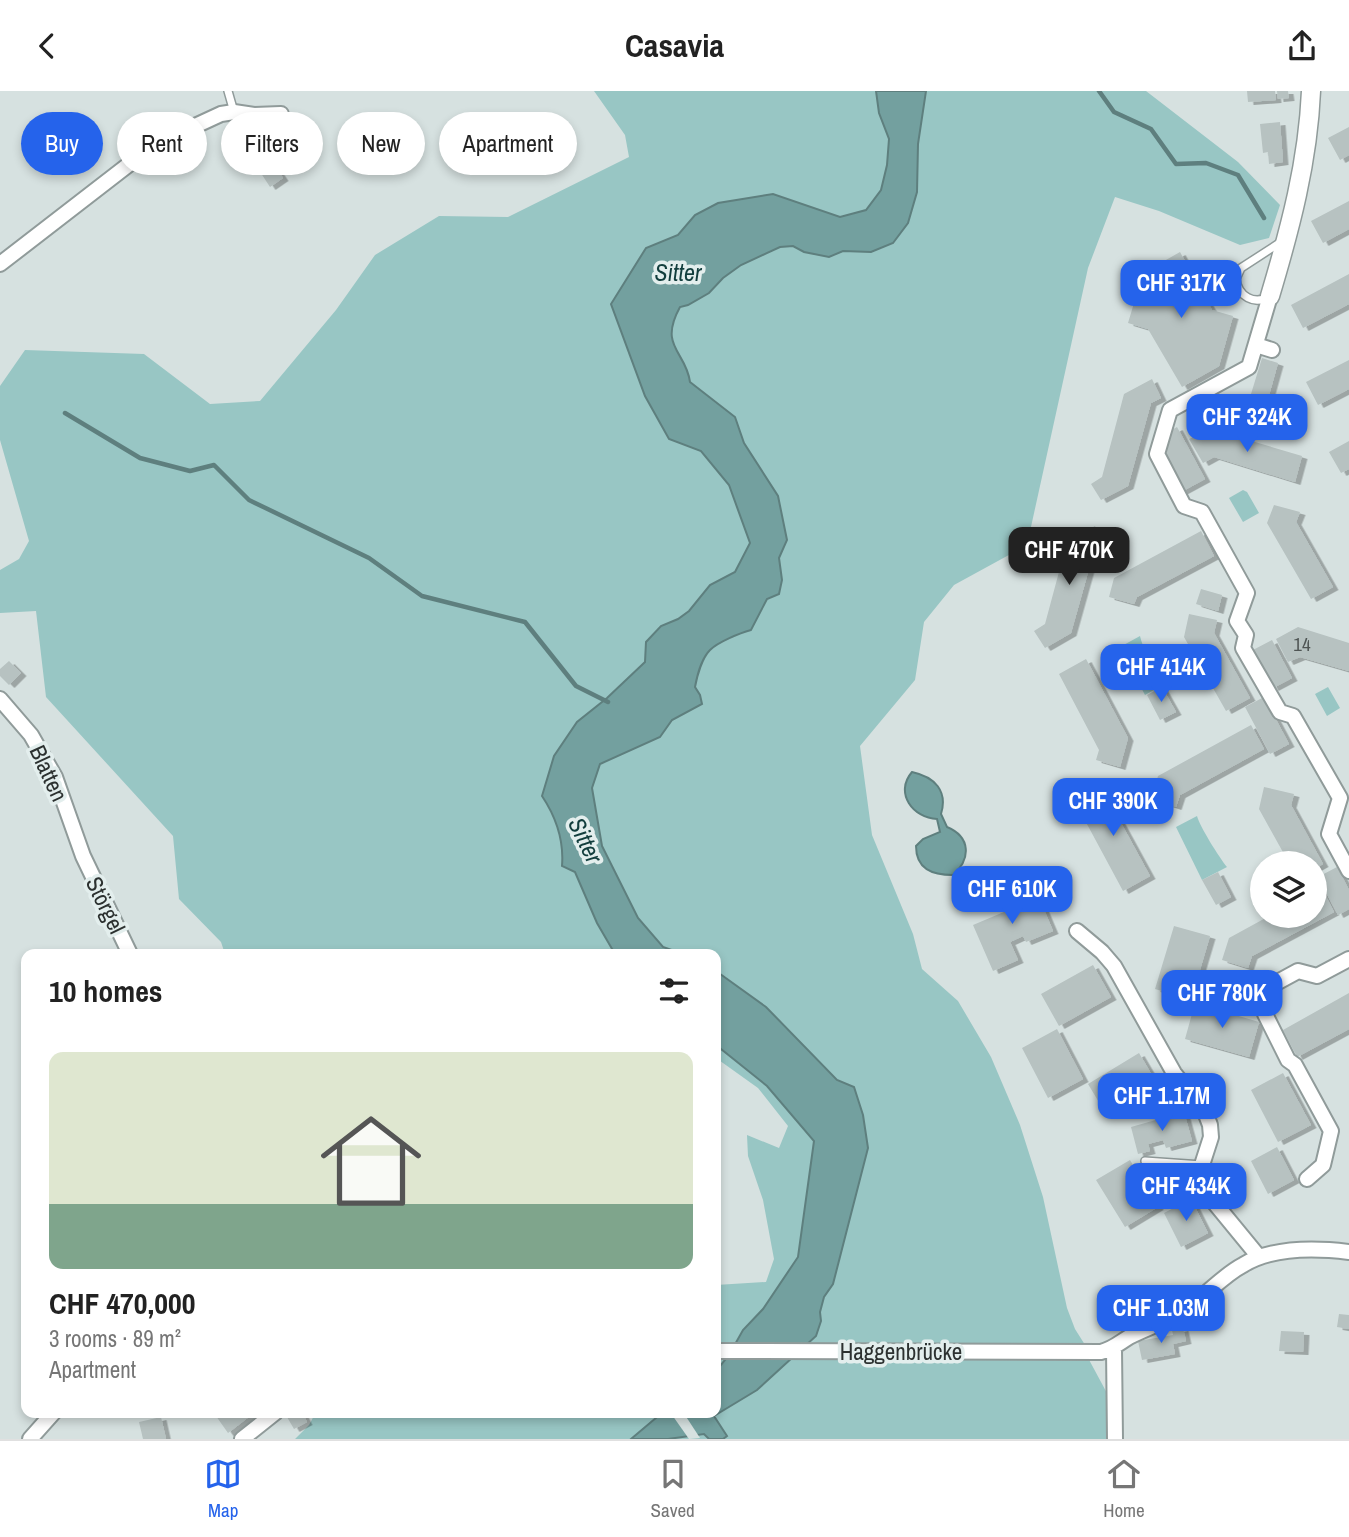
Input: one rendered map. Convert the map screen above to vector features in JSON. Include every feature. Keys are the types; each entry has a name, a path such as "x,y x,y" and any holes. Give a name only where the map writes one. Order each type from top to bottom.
{"street":[{"path":"1311,91 1303,164 1287,238 1249,367 1170,410 1157,454 1184,506 1202,512 1247,593 1237,621 1246,635 1243,648 1280,712 1293,716 1340,798 1329,834 1349,871"},
{"path":"0,264 154,145 221,114"},
{"path":"1256,345 1272,350"},
{"name":"Blatten","path":"0,699 31,735 55,778 83,856"},
{"name":"Störgel","path":"83,856 128,949"},
{"path":"1077,931 1114,966 1174,1073 1205,1112 1211,1137 1202,1165 1203,1184 1213,1201 1259,1257"},
{"path":"1307,1179 1323,1165 1331,1131 1295,1065 1288,1060 1265,1014 1274,984 1298,971 1317,976 1349,959"},
{"path":"1115,1439 1114,1349 1128,1338 1166,1322 1226,1276 1259,1257 1300,1251 1349,1252"},
{"name":"Haggenbrücke","path":"721,1351 1087,1352 1114,1349"},
{"path":"30,1439 49,1418"},
{"path":"242,1439 268,1418"}],"lane":[{"path":"228,91 234,112"},
{"path":"1270,296 1259,300 1249,299 1240,292 1236,279 1241,268 1287,238"},
{"path":"1145,1161 1202,1165"}],"shaded area":[{"path":"594,91 1146,91 1238,162 1280,205 1269,238 1240,245 1159,211 1115,197 1088,268 1027,545 954,585 924,622 915,680 860,746 872,835 913,934 922,969 958,1001 991,1057 1020,1125 1043,1197 1067,1308 1075,1329 1087,1348 1087,1356 1108,1395 1109,1439 295,1439 313,1418 721,1418 721,1285 766,1282 774,1259 763,1200 748,1156 747,1135 779,1148 788,1126 758,1088 721,1062 721,949 223,949 221,942 179,899 173,836 46,697 36,611 0,613 0,570 19,559 29,541 0,440 0,386 25,350 144,354 210,404 260,401 336,310 375,255 439,216 508,217 629,157 625,135"},
{"path":"1243,490 1247,492 1259,513 1243,522 1229,498"},
{"path":"1140,636 1147,655 1159,671 1158,682 1161,686 1145,695 1120,647"},
{"path":"1328,687 1340,708 1327,716 1315,694"},
{"path":"1197,816 1227,867 1202,880 1176,827"}],"water":[{"name":"Sitter","path":"876,91 926,91 918,144 917,192 908,223 893,243 871,252 843,251 829,257 804,252 793,246 780,247 741,265 709,293 680,307 674,320 672,340 688,372 690,382 735,417 744,443 778,496 787,540 779,558 782,580 779,594 767,599 751,630 718,644 705,658 695,687 702,704 672,720 660,737 600,764 592,788 602,846 638,918 663,947 669,949 612,949 597,923 575,872 562,866 558,829 542,796 554,756 577,722 645,662 646,642 661,626 689,611 710,585 735,572 750,543 729,485 701,451 669,439 645,396 611,304 646,248 678,235 695,215 718,203 773,194 840,217 866,210 881,190 887,165 889,139 879,113"},
{"path":"912,772 927,777 938,786 943,798 941,814 947,827 961,836 964,842 966,849 963,862 953,875 932,872 919,860 916,846 923,839 940,832 937,819 920,814 909,803 905,788"},
{"path":"721,975 766,1007 837,1080 854,1087 863,1115 868,1148 833,1284 824,1297 816,1336 757,1390 721,1412 721,1365 743,1330 763,1309 798,1257 814,1141 767,1086 721,1049"},
{"path":"656,1418 715,1418 727,1436 723,1439 709,1439 704,1434 668,1439 631,1439"}],"pier":[{"path":"674,1418 687,1418 700,1438 689,1439"}],"building":[{"path":"1247,91 1275,91 1276,100 1248,102"},
{"path":"1277,91 1288,91 1289,98 1278,99"},
{"path":"1280,122 1283,162 1269,164 1268,152 1263,153 1260,124"},
{"path":"1349,127 1349,155 1340,160 1328,138"},
{"path":"262,175 281,175 283,178 270,187"},
{"path":"1349,201 1349,229 1323,243 1311,221"},
{"path":"1180,252 1212,310 1233,316 1219,366 1182,387 1148,329 1128,323 1143,273"},
{"path":"1349,274 1349,304 1303,328 1291,305"},
{"path":"1262,358 1278,363 1268,399 1251,394"},
{"path":"1349,360 1349,389 1318,405 1306,382"},
{"path":"1152,379 1161,398 1151,403 1128,486 1101,500 1091,484 1102,477 1124,394"},
{"path":"1177,427 1205,479 1181,492 1161,454 1166,452 1163,447 1168,445 1165,440 1171,437 1168,432"},
{"path":"1211,429 1302,456 1295,482 1214,457 1203,463 1189,439"},
{"path":"1349,441 1349,469 1341,473 1329,452"},
{"path":"1274,505 1300,512 1296,522 1333,587 1311,599 1267,523"},
{"path":"1095,526 1104,545 1094,551 1071,633 1045,648 1034,631 1045,624 1067,542"},
{"path":"1201,531 1214,556 1137,597 1134,604 1109,597 1114,578"},
{"path":"1201,589 1222,595 1218,611 1196,604"},
{"path":"1189,614 1217,620 1214,633 1250,698 1226,711 1184,637"},
{"path":"1298,627 1349,643 1349,671 1300,657 1288,662 1276,639"},
{"path":"1272,640 1292,678 1273,688 1253,650"},
{"path":"1086,659 1128,738 1120,767 1096,760 1099,750 1059,674"},
{"path":"9,661 21,673 9,685 0,676 0,669"},
{"path":"1162,687 1176,712 1160,720 1147,695"},
{"path":"1264,697 1289,744 1270,754 1245,707"},
{"path":"1251,725 1264,749 1180,795 1176,807 1151,799 1158,776"},
{"path":"1089,784 1112,791 1109,801 1150,876 1123,891 1081,813"},
{"path":"1264,787 1294,794 1291,805 1316,851 1282,851 1259,809"},
{"path":"1337,867 1349,890 1349,909 1338,915 1327,894 1327,872"},
{"path":"1218,872 1231,897 1216,905 1202,880"},
{"path":"1025,879 1038,907 1042,905 1053,931 1026,942 1023,936 1010,942 1018,960 993,971 973,925 1011,909 1002,889"},
{"path":"1327,899 1334,912 1327,916"},
{"path":"1174,926 1210,936 1191,1000 1155,989"},
{"path":"1250,926 1304,928 1252,956 1248,968 1222,960 1229,938"},
{"path":"1093,965 1111,997 1059,1026 1041,994"},
{"path":"1349,993 1349,1029 1297,1057 1283,1030"},
{"path":"1195,1003 1259,1022 1249,1057 1185,1039"},
{"path":"1057,1029 1083,1079 1048,1098 1022,1048"},
{"path":"1139,1053 1157,1084 1106,1114 1088,1084"},
{"path":"1283,1073 1311,1125 1278,1142 1251,1090"},
{"path":"1184,1112 1192,1141 1166,1148 1163,1140 1148,1144 1150,1151 1138,1154 1131,1127"},
{"path":"1277,1147 1294,1180 1268,1194 1251,1161"},
{"path":"1130,1160 1158,1207 1125,1227 1096,1180"},
{"path":"1191,1199 1208,1233 1181,1247 1164,1213"},
{"path":"1339,1314 1349,1315 1349,1329 1337,1327"},
{"path":"1183,1328 1186,1341 1173,1344 1175,1354 1142,1360 1138,1341 1173,1335 1172,1330"},
{"path":"1281,1331 1304,1332 1303,1352 1279,1351"},
{"path":"161,1418 166,1439 143,1439 139,1422"},
{"path":"217,1418 247,1418 228,1433"},
{"path":"288,1418 305,1418 307,1422 294,1429"}],"waterway":[{"path":"1099,91 1114,112 1151,129 1176,164 1206,163 1238,175 1264,218"},
{"path":"65,413 140,458 190,471 214,465 249,500 369,558 422,596 525,622 576,686 608,702"}]}
